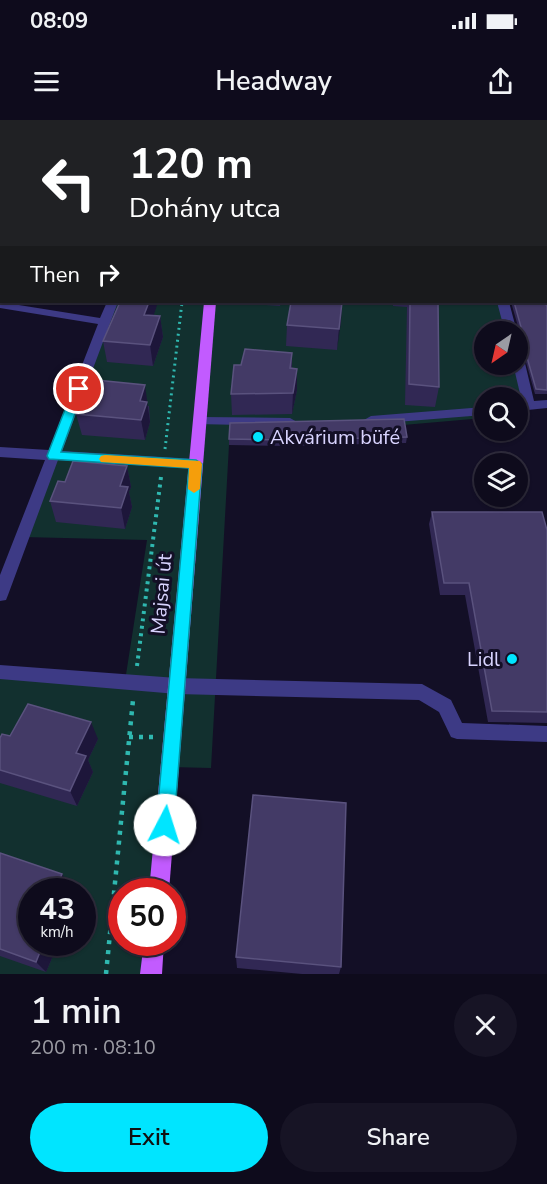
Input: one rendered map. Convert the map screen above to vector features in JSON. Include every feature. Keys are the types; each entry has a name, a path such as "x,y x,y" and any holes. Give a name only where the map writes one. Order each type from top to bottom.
{"main road":[{"name":"Majsai út","path":"160,878 210,303"},
{"path":"152,974 153,956"}],"street":[{"path":"0,595 112,303"},
{"path":"503,303 508,321"},
{"path":"0,305 104,322"},
{"path":"528,406 547,404"},
{"path":"355,421 474,412"},
{"path":"200,421 298,422"},
{"path":"0,453 196,464"},
{"path":"0,672 177,686 422,692 445,706 457,731 547,734"}],"path":[{"path":"106,974 135,682 182,303"}],"green space":[{"path":"112,303 209,303 184,589 211,303 500,303 505,321 474,321 474,375 518,375 522,387 474,387 474,419 403,425 406,443 229,445 211,768 171,767 159,878 108,878 108,956 152,956 150,974 0,974 0,673 125,681 147,540 23,537"}],"building":[{"path":"120,303 149,303 144,315 160,316 150,345 103,341"},
{"path":"291,303 342,303 339,329 287,325"},
{"path":"410,303 438,303 439,387 409,384"},
{"path":"514,303 545,303 547,307 547,390 536,389 528,361 528,321 519,321"},
{"path":"245,349 292,353 290,368 297,369 293,393 231,394 234,365 241,365"},
{"path":"96,380 145,385 140,401 147,402 141,420 76,414 83,397 89,398"},
{"path":"404,419 407,437 229,439 230,423"},
{"path":"73,461 127,466 120,486 128,487 121,508 50,501 58,481 65,482"},
{"name":"Lidl","path":"432,512 542,512 547,530 547,712 492,711 469,583 444,583"},
{"path":"28,704 91,722 76,753 86,756 70,791 0,770 0,738 2,734 10,736"},
{"path":"253,795 346,803 341,967 236,957"},
{"path":"0,853 62,874 60,878 18,878 18,956 0,949"},
{"path":"19,956 38,956 36,962"}],"slow traffic":[{"path":"105,459 196,464 194,489"}],"place":[{"name":"Akvárium büfé","path":"258,437"},
{"name":"Lidl","path":"512,659"}],"route":[{"path":"79,389 53,456 196,464 165,825"}]}
